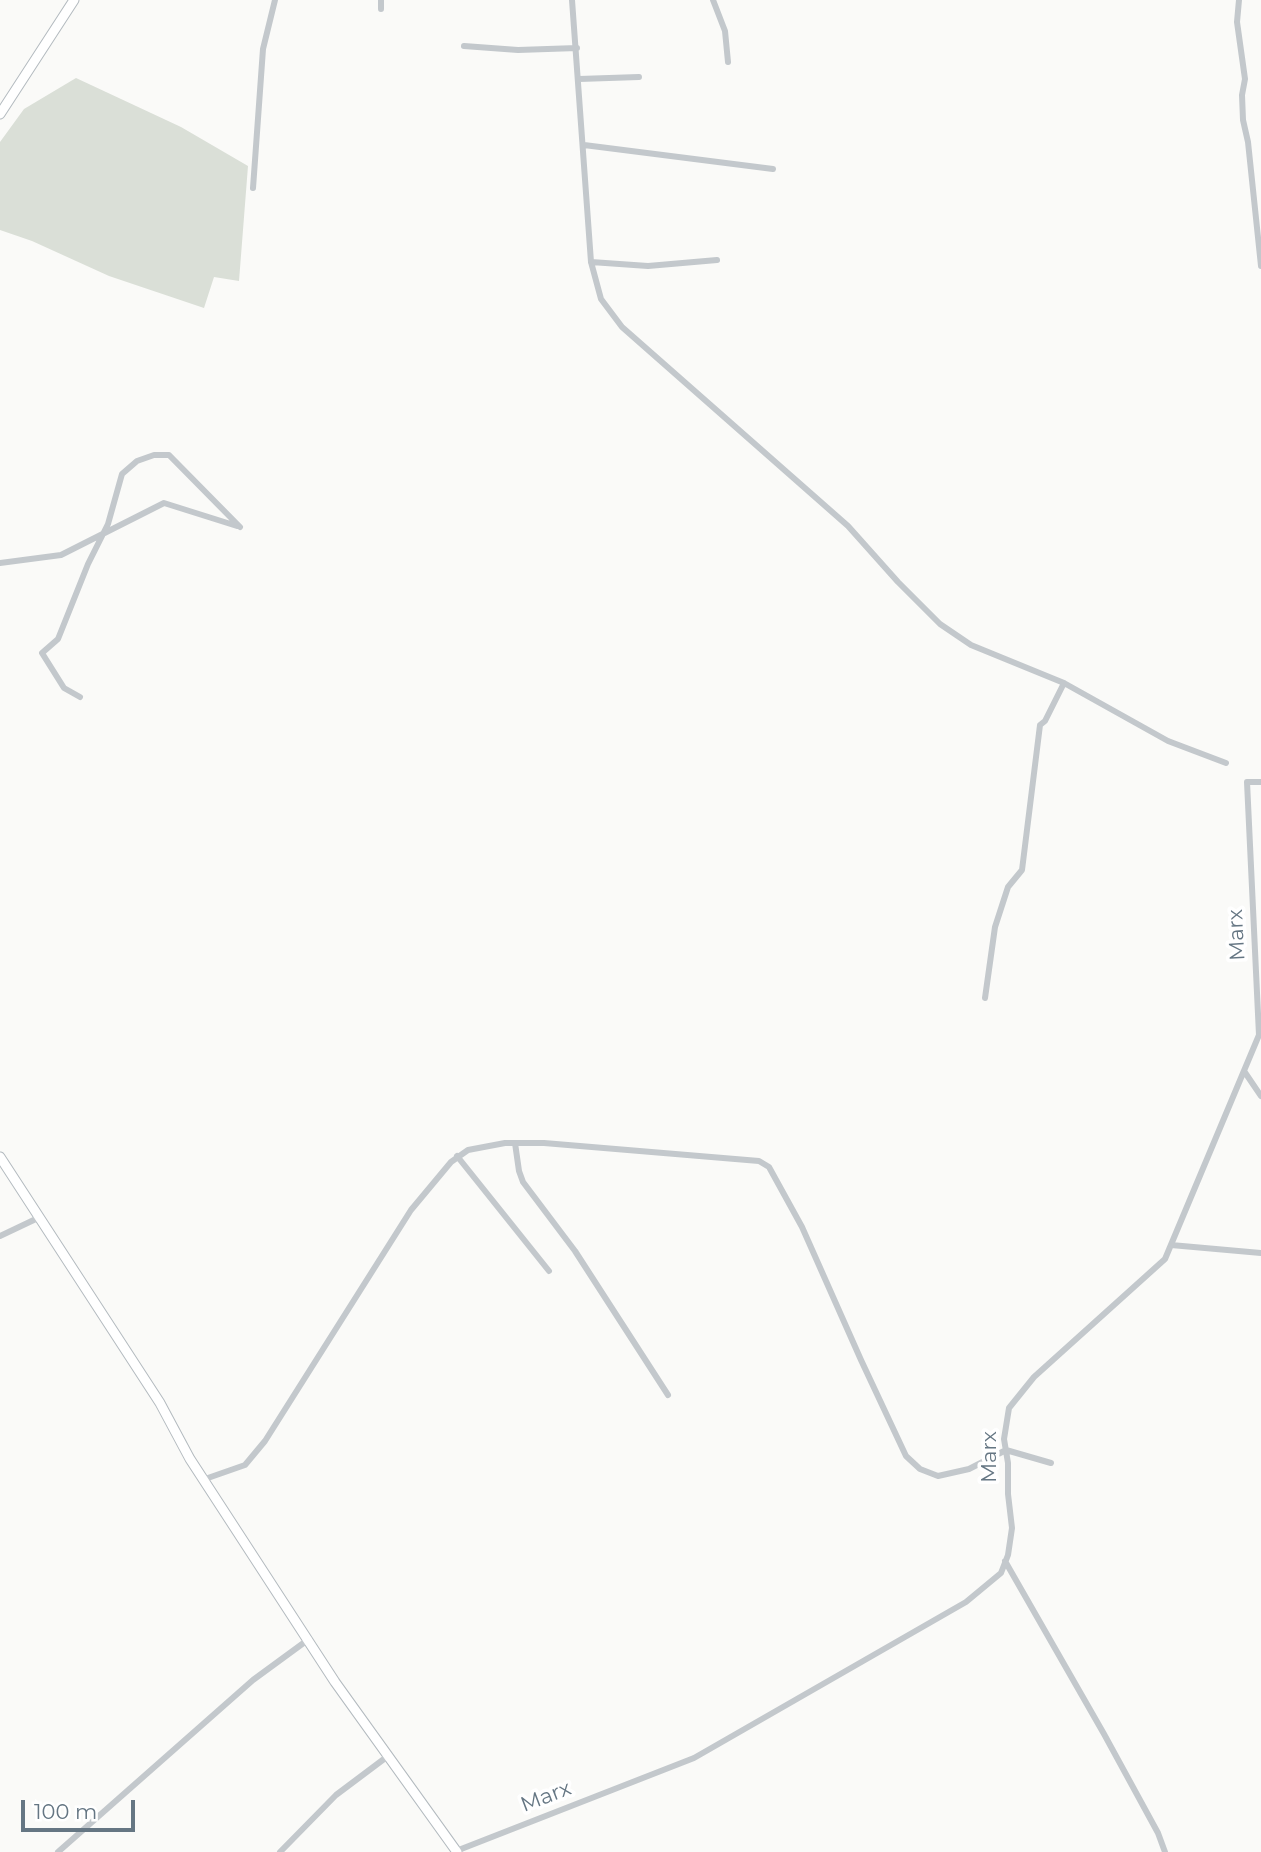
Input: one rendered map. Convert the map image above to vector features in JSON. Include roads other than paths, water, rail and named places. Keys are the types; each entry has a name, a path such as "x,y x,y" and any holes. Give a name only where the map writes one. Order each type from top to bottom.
{"street":[{"path":"0,114 74,0"},
{"path":"253,188 263,49 275,0"},
{"path":"381,9 382,0"},
{"path":"572,0 591,262 601,299 622,327 848,526 940,624 971,645 1064,683 1168,741 1226,762"},
{"path":"713,0 725,31 728,62"},
{"path":"1239,0 1237,22 1245,79 1242,95 1243,120 1248,142 1261,266"},
{"path":"464,46 518,50 577,48"},
{"path":"579,79 639,78"},
{"path":"584,145 773,169"},
{"path":"591,262 648,266 717,260"},
{"path":"0,563 61,555 104,534 164,503 240,527 169,455 154,455 137,461 122,474 104,534 88,564 58,639 42,653 64,688 80,697"},
{"path":"985,998 995,926 1008,887 1022,870 1040,725 1045,721 1064,683"},
{"name":"Marx","path":"456,1852 694,1758 965,1602 1001,1573 1012,1528 1004,1439 1009,1408 1034,1377 1165,1259 1259,1034 1247,782 1261,782"},
{"path":"1244,1071 1261,1096"},
{"path":"515,1143 523,1182 575,1251 668,1395"},
{"path":"205,1479 245,1465 265,1441 411,1210 457,1156 480,1146 515,1143 544,1143 759,1161 769,1167 802,1227 860,1360 906,1456 920,1469 938,1476 969,1469 1006,1450 1051,1463"},
{"path":"457,1156 549,1271"},
{"path":"0,1157 160,1403 190,1459 335,1682 456,1852"},
{"path":"0,1236 38,1218"},
{"path":"1171,1245 1261,1253"},
{"path":"1006,1561 1158,1832 1165,1852"},
{"path":"58,1852 253,1679 309,1639"},
{"path":"279,1852 335,1796 388,1756"}]}
